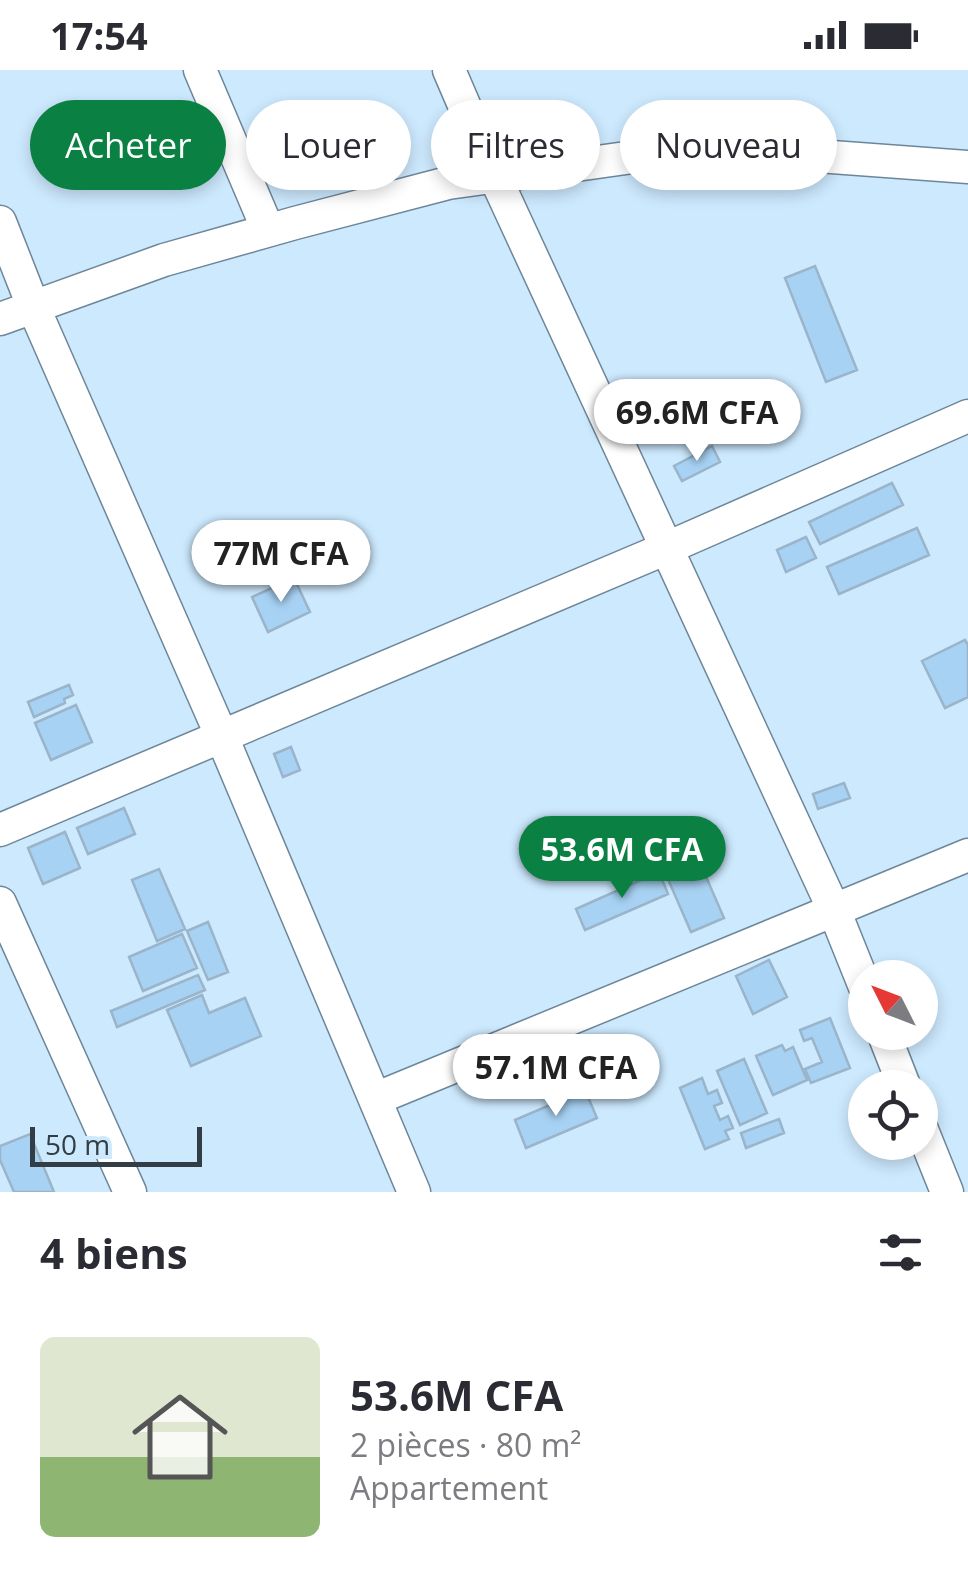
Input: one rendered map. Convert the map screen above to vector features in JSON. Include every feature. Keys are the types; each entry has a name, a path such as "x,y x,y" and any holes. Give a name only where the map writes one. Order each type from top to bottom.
{"street":[{"path":"200,70 268,230"},
{"path":"449,70 462,100"},
{"path":"600,162 640,156 818,156 968,167"},
{"path":"0,319 164,260 431,187"},
{"path":"501,190 854,960"},
{"path":"0,222 414,1192"},
{"path":"0,830 667,548 968,416"},
{"path":"374,1099 968,856"},
{"path":"0,903 130,1192"},
{"path":"934,1160 947,1192"}],"building":[{"path":"815,266 857,370 826,382 785,278"},
{"path":"712,446 720,462 682,481 674,466"},
{"path":"892,483 903,505 820,544 809,522"},
{"path":"917,528 929,555 839,594 827,567"},
{"path":"806,537 816,558 786,572 777,550"},
{"path":"294,578 310,612 268,632 252,597"},
{"path":"965,640 968,697 945,708 922,661"},
{"path":"69,685 73,695 64,699 65,703 34,717 28,702"},
{"path":"76,705 92,742 51,760 35,723"},
{"path":"291,747 300,770 283,777 274,754"},
{"path":"844,783 850,798 818,809 813,794"},
{"path":"124,808 135,834 88,854 77,828"},
{"path":"65,832 80,868 43,884 28,848"},
{"path":"697,856 724,918 691,932 664,870"},
{"path":"159,869 185,929 157,941 132,880"},
{"path":"659,872 668,894 585,930 576,909"},
{"path":"208,922 228,972 208,980 187,931"},
{"path":"182,934 197,968 143,991 129,957"},
{"path":"769,960 787,997 753,1014 736,976"},
{"path":"198,975 205,990 117,1027 111,1011"},
{"path":"202,995 209,1013 245,998 261,1036 191,1066 167,1010"},
{"path":"830,1018 850,1068 811,1083 805,1069 822,1062 812,1038 804,1041 800,1030"},
{"path":"782,1045 785,1051 793,1047 807,1080 773,1095 756,1056"},
{"path":"744,1059 767,1113 740,1125 717,1071"},
{"path":"702,1078 708,1094 717,1090 722,1103 714,1106 720,1120 728,1116 733,1128 725,1131 729,1139 705,1149 680,1088"},
{"path":"585,1090 597,1118 526,1148 515,1120"},
{"path":"779,1119 784,1133 746,1148 741,1133"},
{"path":"30,1134 54,1192 14,1192 0,1160 0,1146"}]}
